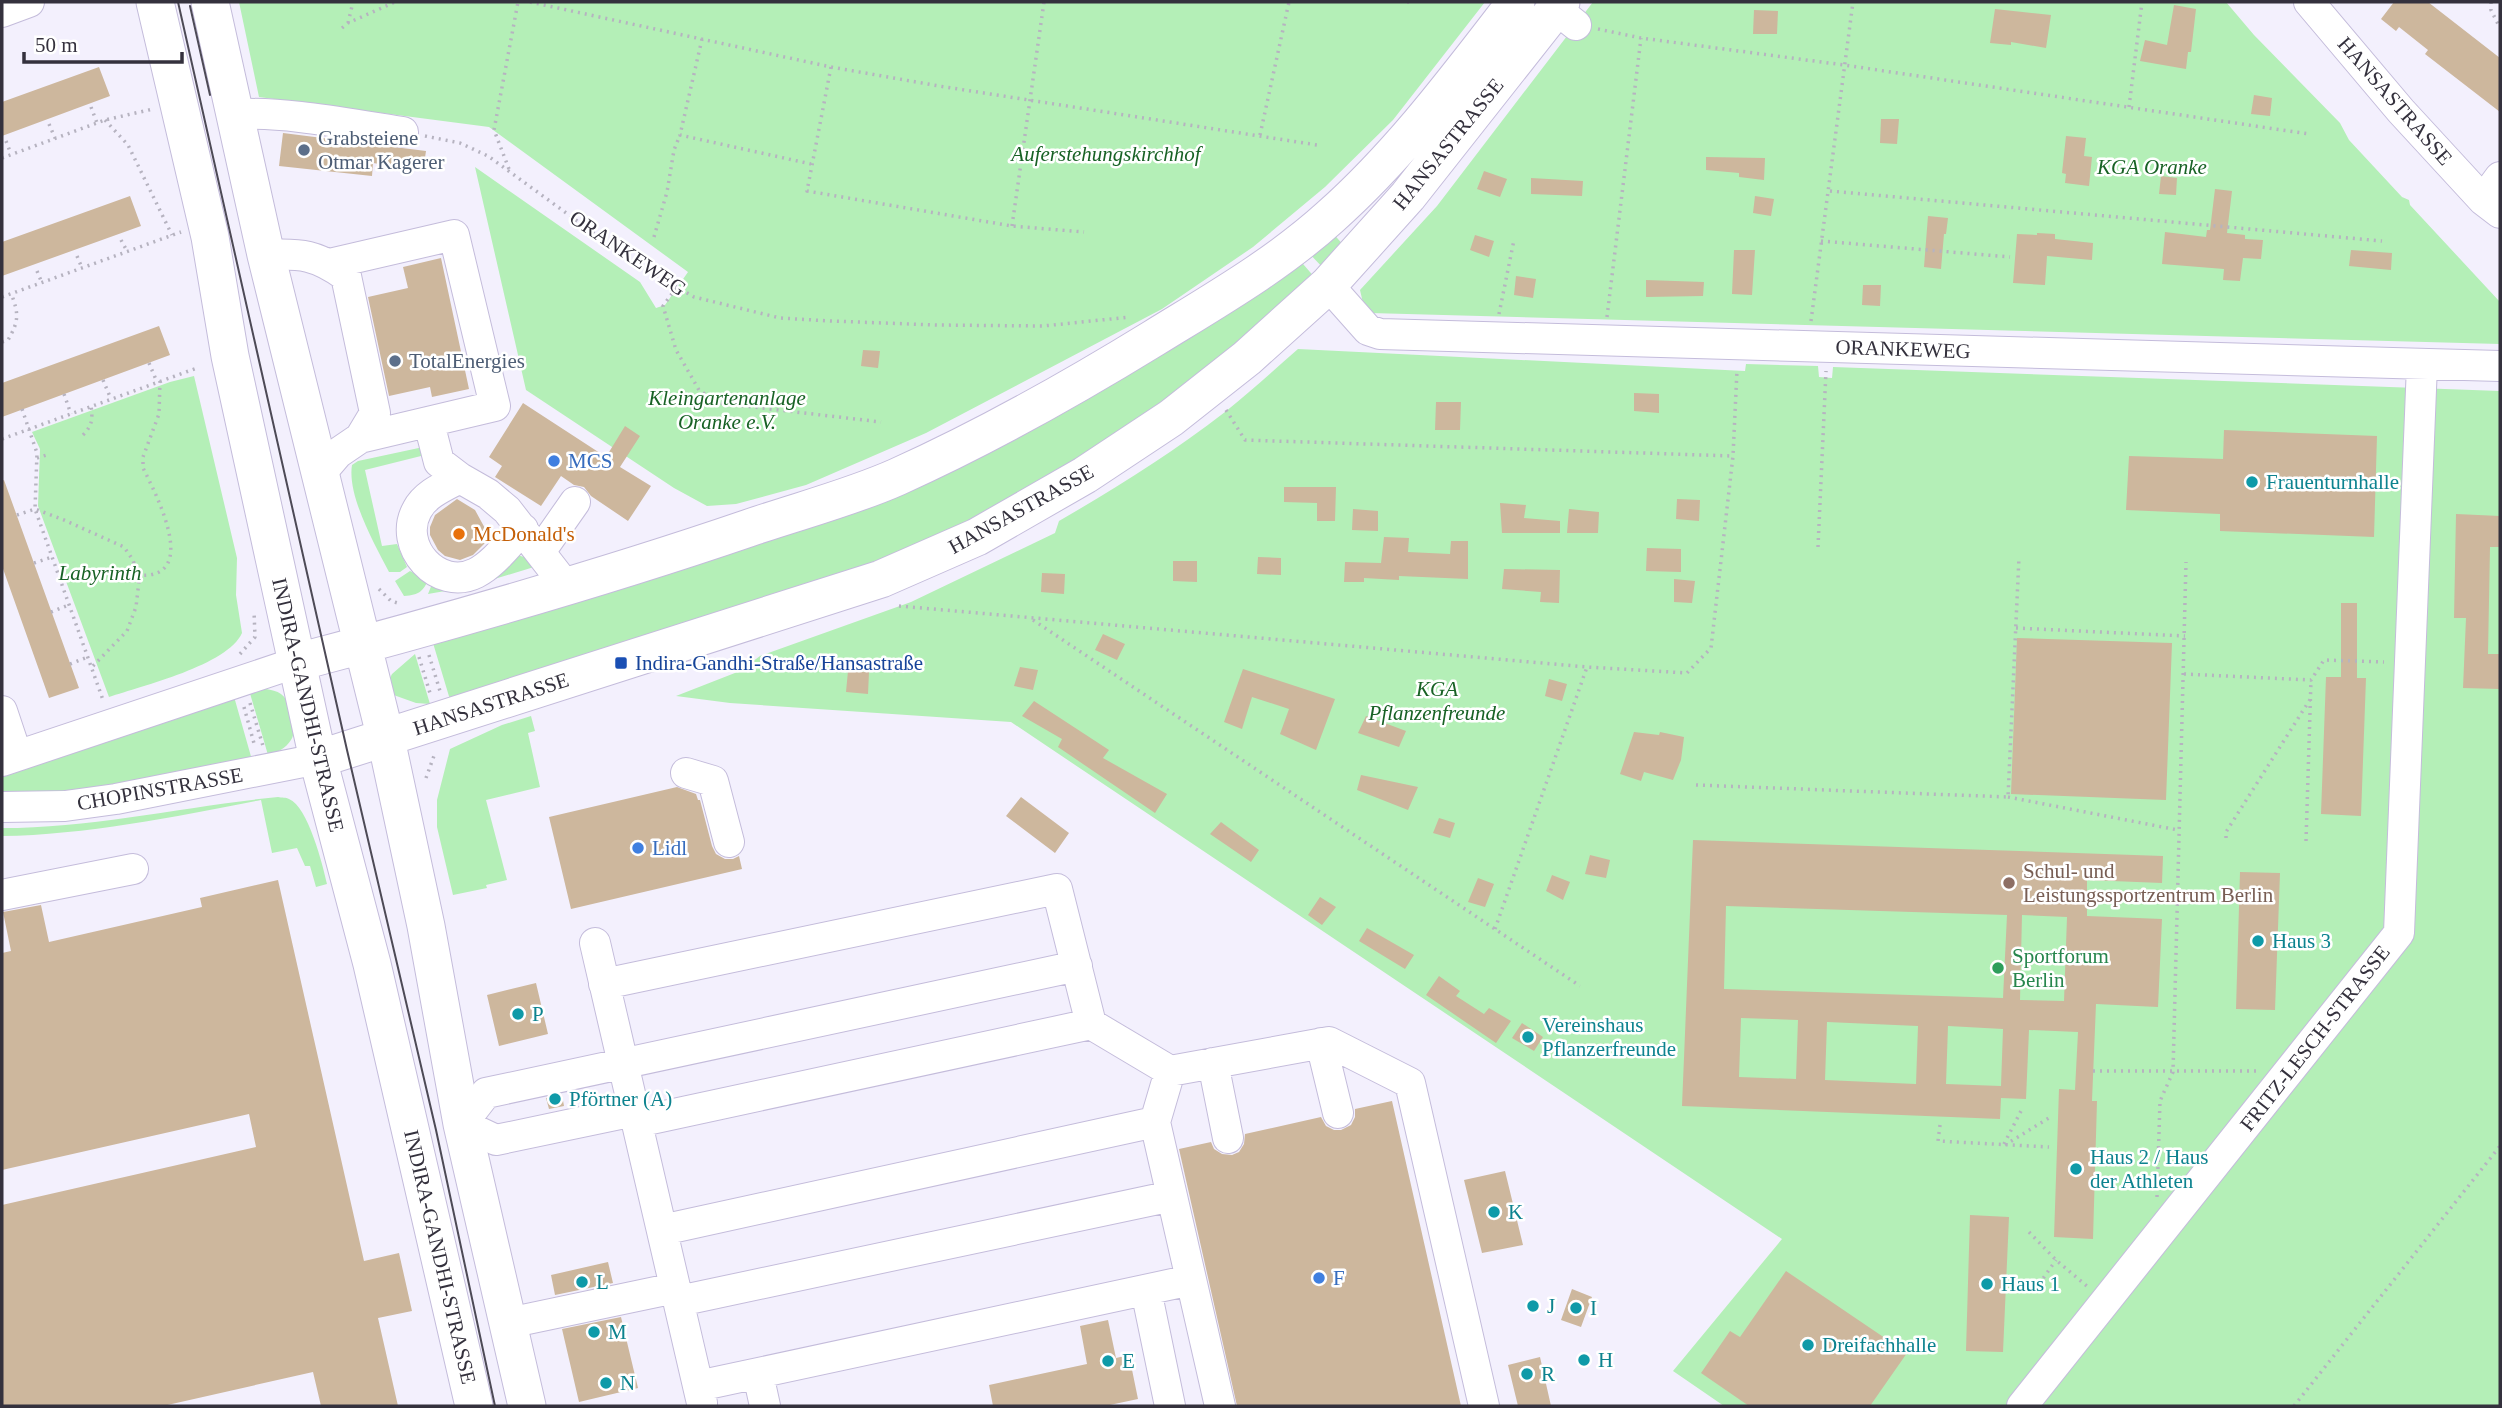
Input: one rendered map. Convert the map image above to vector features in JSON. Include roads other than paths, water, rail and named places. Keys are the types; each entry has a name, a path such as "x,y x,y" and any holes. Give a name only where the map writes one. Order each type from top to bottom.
{"main road":[{"name":"INDIRA-GANDHI-STRASSE","path":"155,2 210,237 230,356 318,759 372,964 474,1406"},
{"path":"210,2 266,255 386,739 426,926 461,1124 527,1406"},
{"name":"HANSASTRASSE","path":"298,662 701,545 893,479 971,442 1106,367 1180,322 1272,262 1328,219 1417,128 1516,2"},
{"name":"HANSASTRASSE","path":"318,759 881,579 976,537 1086,475 1171,418 1247,358 1328,285 1408,196 1564,12"},
{"path":"412,1136 461,1124"}],"street":[{"path":"2,12 29,2"},
{"name":"HANSASTRASSE","path":"2309,2 2400,111 2494,197"},
{"path":"234,114 296,116 402,132"},
{"path":"320,474 338,453 360,438 495,406 454,235 329,264"},
{"path":"266,255 297,253 329,264 346,275 375,413 360,438"},
{"name":"ORANKEWEG","path":"1328,285 1368,330 1380,334 1737,357 2422,376 2500,366"},
{"name":"FRITZ-LESCH-STRASSE","path":"2022,1406 2399,933 2422,376"},
{"path":"429,423 439,462 488,494 507,510 566,586"},
{"path":"460,478 428,497 418,508 412,521 414,542 422,561 435,573 457,578 475,574 532,540 575,502"},
{"path":"2,711 10,758 298,662"},
{"name":"CHOPINSTRASSE","path":"2,807 65,806 116,799 318,759"},
{"path":"686,774 713,781 729,842"},
{"path":"2,895 133,869"},
{"path":"604,984 1057,889 1091,1024"},
{"path":"595,943 701,1396 758,1374 1191,1280"},
{"path":"1077,967 486,1093 461,1124 496,1140 635,1116 1091,1024 1170,1071 1329,1042 1410,1083 1484,1406"},
{"path":"1321,1043 1338,1113"},
{"path":"1213,1063 1228,1138"},
{"path":"1170,1071 1155,1122 1220,1406"},
{"path":"662,1230 1155,1122"},
{"path":"508,1323 677,1295 1172,1196"},
{"path":"1146,1290 1170,1406"},
{"path":"758,1374 765,1406"}],"tram line":[{"path":"178,2 436,1130 495,1406"},
{"path":"190,6 210,95"}],"place":[{"name":"Grabsteiene Otmar Kagerer","path":"304,150"},
{"name":"TotalEnergies","path":"395,361"},
{"name":"MCS","path":"554,461"},
{"name":"Frauenturnhalle","path":"2252,482"},
{"name":"McDonald's","path":"459,534"},
{"name":"Indira-Gandhi-Straße/Hansastraße","path":"621,663"},
{"name":"Lidl","path":"638,848"},
{"name":"Schul- und Leistungssportzentrum Berlin","path":"2009,883"},
{"name":"Haus 3","path":"2258,941"},
{"name":"Sportforum Berlin","path":"1998,968"},
{"name":"P","path":"518,1014"},
{"name":"Vereinshaus Pflanzerfreunde","path":"1528,1037"},
{"name":"Pförtner (A)","path":"555,1099"},
{"name":"Haus 2 / Haus der Athleten","path":"2076,1169"},
{"name":"K","path":"1494,1212"},
{"name":"F","path":"1319,1278"},
{"name":"L","path":"582,1282"},
{"name":"Haus 1","path":"1987,1284"},
{"name":"J","path":"1533,1306"},
{"name":"I","path":"1576,1308"},
{"name":"M","path":"594,1332"},
{"name":"Dreifachhalle","path":"1808,1345"},
{"name":"H","path":"1584,1360"},
{"name":"E","path":"1108,1361"},
{"name":"R","path":"1527,1374"},
{"name":"N","path":"606,1383"}],"park label":[{"name":"Auferstehungskirchhof","path":"1106,154"},
{"name":"KGA Oranke","path":"2152,167"},
{"name":"Kleingartenanlage Oranke e.V.","path":"727,410"},
{"name":"Labyrinth","path":"100,573"},
{"name":"KGA Pflanzenfreunde","path":"1437,701"}]}
